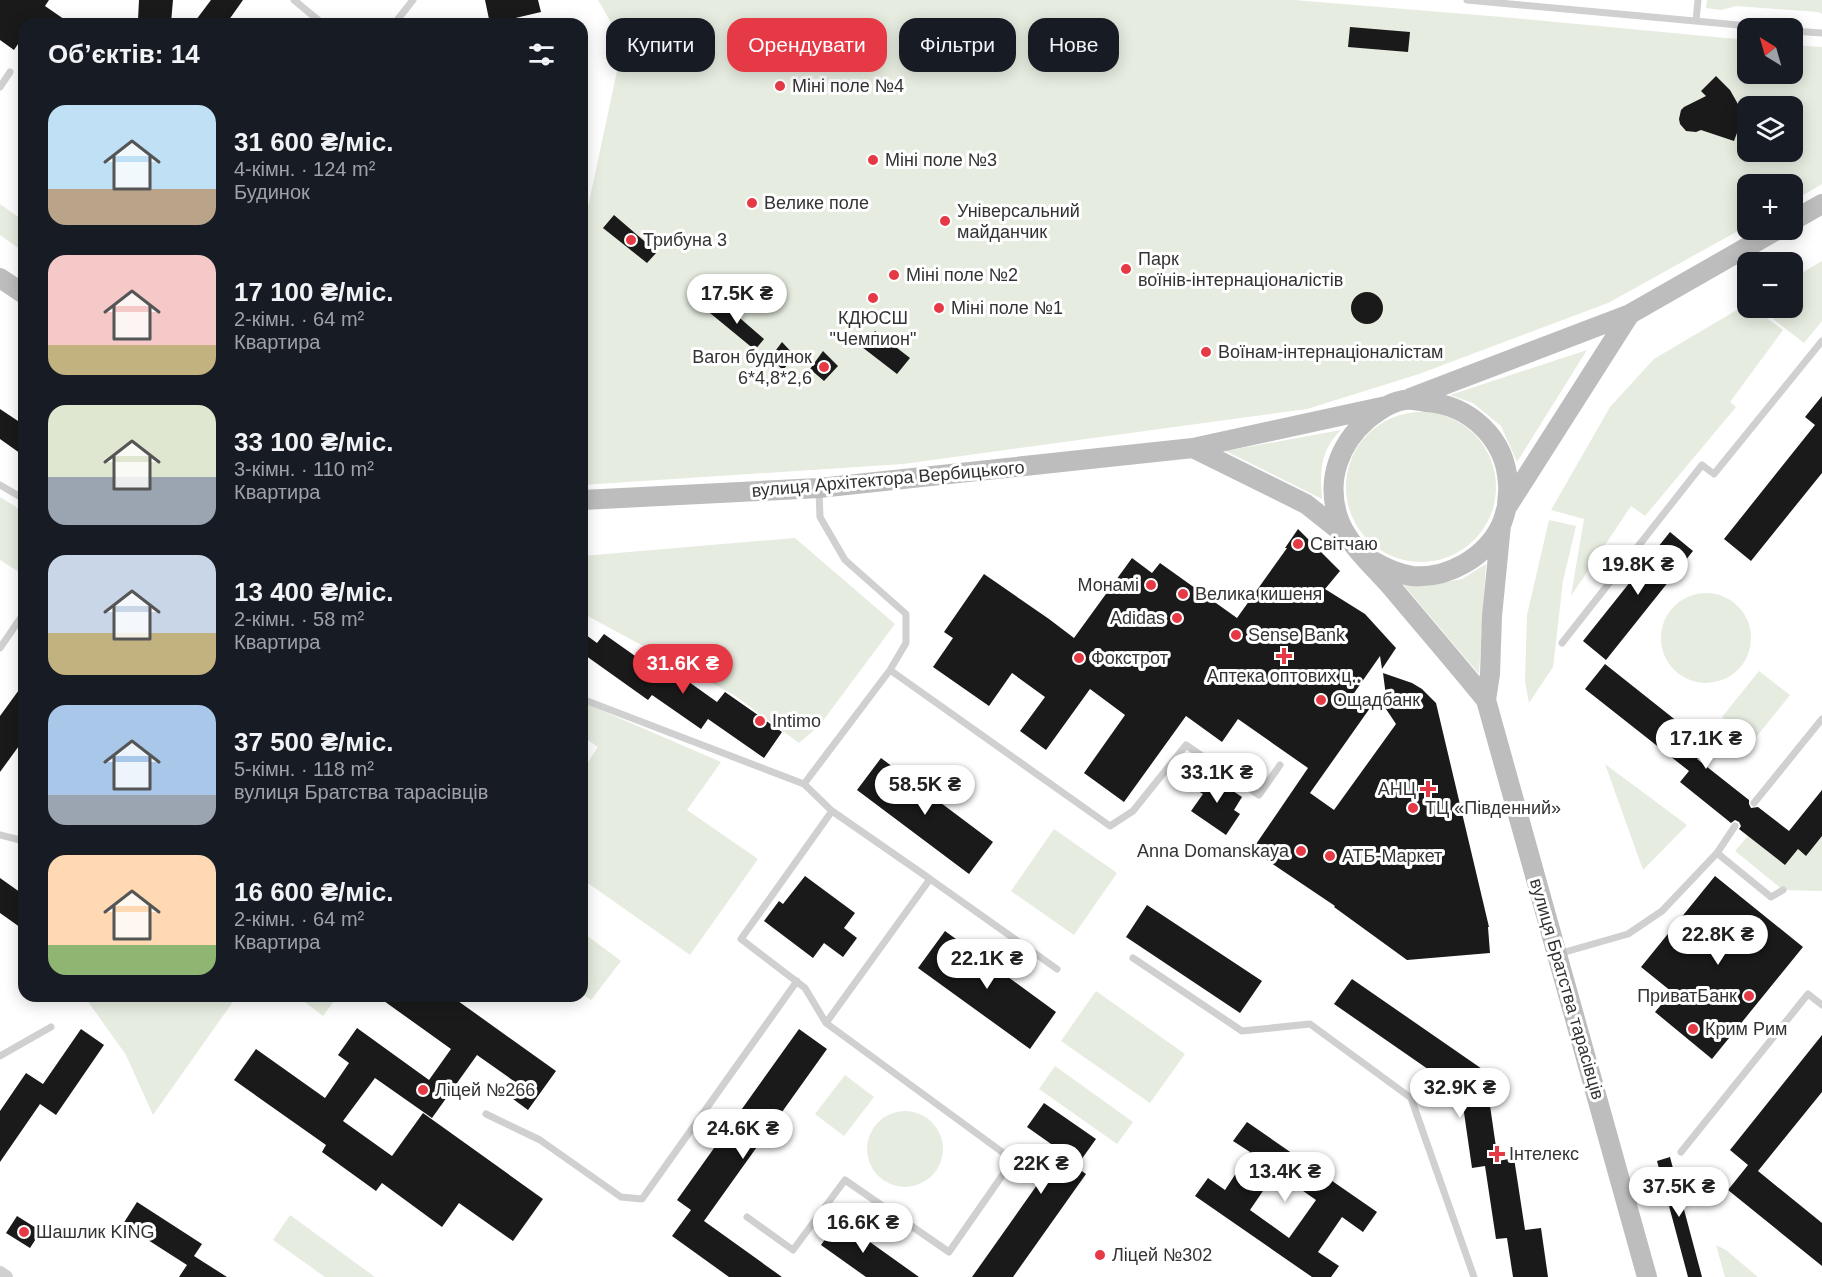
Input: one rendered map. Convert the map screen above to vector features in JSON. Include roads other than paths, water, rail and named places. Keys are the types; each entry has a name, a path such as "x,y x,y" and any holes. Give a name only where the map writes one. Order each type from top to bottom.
{"street":[{"path":"1803,215 1822,204"},
{"name":"вулиця Архітектора Вербицького","path":"588,500 819,488 1193,448 1395,403 1630,314 1760,240"},
{"path":"0,278 18,290"},
{"name":"вулиця Архітектора Вербицького","path":"1365,557 1388,570 1413,576 1438,574 1462,566 1483,551 1630,314"},
{"path":"1349,539 1338,518 1333,495 1335,472 1342,450 1356,430 1395,403 1440,403 1462,411 1480,424 1495,441 1504,462 1508,484 1504,516"},
{"path":"1193,448 1306,504 1349,539 1365,557"},
{"name":"вулиця Братства тарасівців","path":"1486,700 1490,674 1492,616 1504,516"},
{"name":"вулиця Братства тарасівців","path":"1365,557 1486,700 1647,1277"},
{"path":"0,1273 6,1277"}],"lane":[{"path":"294,0 316,18"},
{"path":"399,18 413,0"},
{"path":"1467,0 1737,25"},
{"path":"1696,21 1698,0"},
{"path":"1803,32 1822,33"},
{"path":"0,87 10,72"},
{"path":"1562,643 1702,465 1714,474 1822,341"},
{"path":"0,485 18,496"},
{"path":"804,784 890,670 906,643 906,614 845,560 820,517 819,488"},
{"path":"0,648 18,622"},
{"path":"890,670 1110,826 1133,811 1186,745 1259,795 1280,765"},
{"path":"588,701 804,784 832,811 1058,969"},
{"path":"1754,804 1822,719"},
{"path":"747,1217 793,1250 845,1180 949,1252 1013,1160 826,1023 805,988 741,939 832,811"},
{"path":"1558,954 1628,934 1662,911 1717,854 1735,826"},
{"path":"0,835 18,840"},
{"path":"1717,854 1771,897 1783,890"},
{"path":"826,1023 930,879"},
{"path":"1133,958 1242,1031 1310,1024 1411,1098 1474,1277"},
{"path":"486,1114 540,1140 621,1197 642,1199 797,981"},
{"path":"1682,1152 1808,994 1822,1005"},
{"path":"0,1056 51,1027"}],"place":[{"name":"Міні поле №4","path":"780,86"},
{"name":"Міні поле №3","path":"873,160"},
{"name":"Велике поле","path":"752,203"},
{"name":"Універсальний майданчик","path":"945,221"},
{"name":"Трибуна 3","path":"631,240"},
{"name":"Парк воїнів-інтернаціоналістів","path":"1126,269"},
{"name":"Міні поле №2","path":"894,275"},
{"name":"КДЮСШ \"Чемпион\"","path":"873,298"},
{"name":"Міні поле №1","path":"939,308"},
{"name":"Воїнам-інтернаціоналістам","path":"1206,352"},
{"name":"Вагон будинок 6*4,8*2,6","path":"824,367"},
{"name":"Світчаю","path":"1298,544"},
{"name":"Монамі","path":"1151,585"},
{"name":"Велика кишеня","path":"1183,594"},
{"name":"Adidas","path":"1177,618"},
{"name":"Sense Bank","path":"1236,635"},
{"name":"Аптека оптових ц‥","path":"1284,656"},
{"name":"Фокстрот","path":"1079,658"},
{"name":"Ощадбанк","path":"1321,700"},
{"name":"Intimo","path":"760,721"},
{"name":"АНЦ","path":"1428,789"},
{"name":"ТЦ «Південний»","path":"1413,808"},
{"name":"Anna Domanskaya","path":"1301,851"},
{"name":"АТБ-Маркет","path":"1330,856"},
{"name":"ПриватБанк","path":"1749,996"},
{"name":"Крим Рим","path":"1693,1029"},
{"name":"Ліцей №266","path":"423,1090"},
{"name":"Інтелекс","path":"1497,1154"},
{"name":"Шашлик KING","path":"24,1232"},
{"name":"Ліцей №302","path":"1100,1255"}]}
